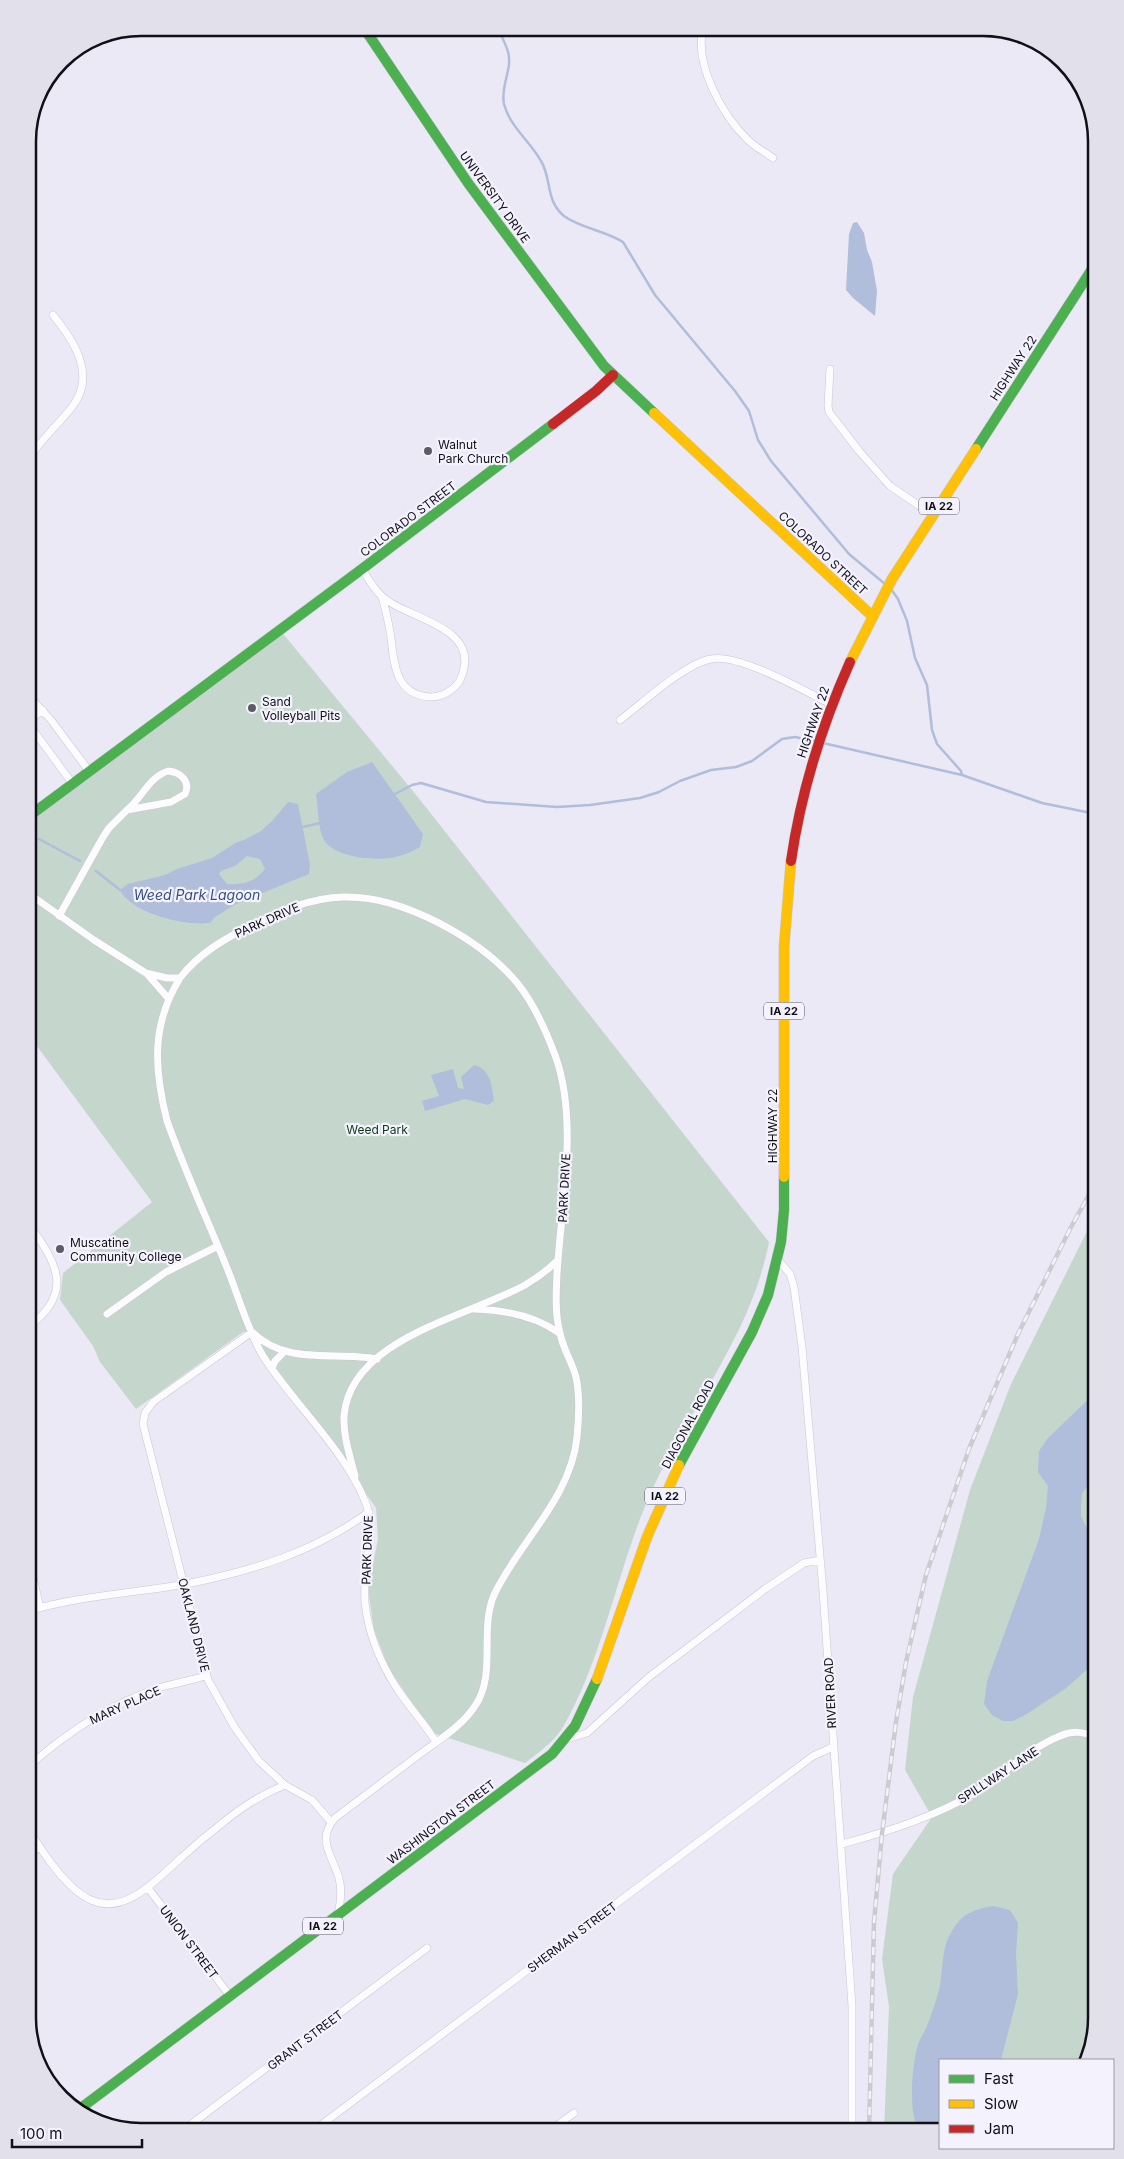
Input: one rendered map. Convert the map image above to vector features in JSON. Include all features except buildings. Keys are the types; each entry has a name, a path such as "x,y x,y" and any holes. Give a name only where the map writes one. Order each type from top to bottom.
{"main road":[{"name":"UNIVERSITY DRIVE","path":"369,36 468,183 613,375"},
{"name":"HIGHWAY 22","path":"778,1260 784,1210 784,964 788,884 800,809 812,764 831,704 871,615 932,515 1088,275"},
{"name":"COLORADO STREET","path":"36,810 362,569 596,391 613,375 871,615"},
{"name":"DIAGONAL ROAD","path":"567,1739 584,1713 591,1697 652,1523 692,1438 761,1314 778,1260"},
{"name":"WASHINGTON STREET","path":"84,2106 552,1754 567,1739"}],"street":[{"path":"702,36 701,45 704,60 720,104 748,140 773,158"},
{"path":"36,447 73,406 81,388 80,354 70,335 53,315"},
{"path":"830,370 829,412 859,452 890,486 932,515"},
{"path":"362,569 382,597 388,619 395,668 404,684 409,690 423,696 443,695 453,690 462,677 465,662 462,648 458,642 446,629 407,612 382,597"},
{"path":"620,720 694,665 714,658 740,661 831,704"},
{"path":"36,704 89,771"},
{"path":"36,715 42,710"},
{"path":"36,733 72,784"},
{"path":"59,916 109,828 127,810 140,798 151,781 162,773 175,772 185,781 187,790 180,798 157,806 127,810"},
{"name":"PARK DRIVE","path":"331,1822 436,1742 464,1719 477,1703 484,1684 487,1620 494,1596 502,1580 552,1503 571,1467 577,1437 578,1391 572,1364 559,1333 556,1298 564,1197 566,1130 564,1088 560,1068 544,1028 530,1003 513,979 488,956 459,935 428,918 404,908 365,898 332,897 294,906 239,931 200,957 180,978 168,998 162,1015 157,1049 157,1071 161,1097 175,1143 260,1350 357,1481 369,1512 365,1601 372,1635 390,1676 436,1742"},
{"path":"36,899 146,973 160,986 168,998"},
{"path":"146,973 167,978 180,978"},
{"path":"36,1235 50,1255 57,1283 55,1295 46,1312 36,1321"},
{"path":"108,1314 166,1272 218,1246"},
{"path":"357,1481 347,1446 344,1414 346,1404 357,1379 376,1359 388,1350 443,1319 526,1285 546,1272 558,1260"},
{"name":"RIVER ROAD","path":"778,1260 790,1274 798,1306 820,1560 842,1844 853,2027 850,2123"},
{"path":"470,1309 490,1310 528,1317 542,1322 559,1333"},
{"path":"252,1332 261,1339 285,1351 318,1357 359,1356 376,1359"},
{"name":"OAKLAND DRIVE","path":"252,1332 149,1407 143,1424 206,1676 231,1720 259,1761 285,1785 312,1800 331,1822"},
{"path":"272,1368 275,1361 285,1351"},
{"path":"36,1609 69,1600 184,1584 251,1569 288,1557 337,1534 369,1512"},
{"name":"WASHINGTON STREET","path":"567,1739 587,1733 649,1678 764,1589 804,1563 820,1560"},
{"path":"36,1590 40,1608"},
{"name":"MARY PLACE","path":"36,1759 67,1734 108,1710 161,1688 206,1676"},
{"name":"SPILLWAY LANE","path":"842,1844 882,1834 958,1802 996,1779 1057,1737 1079,1732 1088,1735"},
{"name":"SHERMAN STREET","path":"325,2123 813,1756 833,1747"},
{"path":"36,1842 75,1889 91,1900 107,1904 116,1903 148,1888 222,1823 247,1806 285,1785"},
{"path":"331,1822 325,1840 340,1884 338,1915"},
{"name":"UNION STREET","path":"148,1888 230,1996"},
{"name":"GRANT STREET","path":"193,2123 427,1948"},
{"path":"560,2123 574,2112"}],"green space":[{"name":"Weed Park","path":"280,630 417,796 769,1242 760,1277 732,1344 678,1439 646,1504 598,1646 577,1701 556,1737 525,1763 433,1733 389,1669 374,1630 368,1589 378,1539 376,1508 342,1459 275,1372 251,1330 243,1332 136,1409 100,1362 93,1346 60,1300 63,1273 152,1202 36,1045 36,811"},
{"path":"1088,1229 1087,2031 1080,2059 939,2059 939,2123 884,2123 889,2007 882,1959 893,1874 932,1817 905,1770 913,1697 970,1490 1011,1384"}],"water":[{"path":"857,222 864,233 867,250 872,262 877,291 875,316 846,290 849,234 853,223"},
{"path":"372,762 423,834 420,847 404,855 380,859 356,857 335,850 327,844 322,836 316,794 347,772"},
{"name":"Weed Park Lagoon","path":"288,802 298,804 310,865 309,874 236,904 215,917 210,923 187,922 160,917 136,906 120,890 128,884 165,875 177,869 212,858 237,842 261,831","holes":["247,856 260,859 265,869 248,882 227,884 219,874 221,871 235,866"]},
{"path":"474,1065 484,1070 490,1079 494,1101 488,1105 465,1099 425,1111 422,1101 439,1096 431,1075 453,1069 458,1088 464,1089 461,1077"},
{"path":"1088,1400 1088,1485 1082,1494 1081,1516 1088,1530 1088,1669 1065,1689 1025,1715 1013,1721 1003,1721 992,1715 984,1704 987,1681 1039,1539 1046,1508 1048,1486 1038,1472 1039,1451 1048,1438"},
{"path":"993,1906 1010,1910 1018,1923 1016,1955 1018,1994 1001,2059 939,2059 939,2123 916,2123 912,2102 915,2056 939,1990 945,1946 959,1921 975,1910"}],"waterway":[{"path":"501,36 509,58 503,97 504,104 515,127 541,161 547,175 551,196 558,210 570,220 623,242 655,295 735,391 749,411 758,440 771,461 849,554 885,584"},
{"path":"891,589 898,599 907,621 915,658 927,685 932,730 937,744 961,771 962,775"},
{"path":"395,794 412,785 421,783 486,802 557,807 590,805 640,798 711,770 736,767 752,761 782,739 795,737 815,741"},
{"path":"823,743 962,775 1042,803 1088,812"},
{"path":"303,827 320,823"},
{"path":"39,839 80,861"},
{"path":"96,871 120,890"}],"railway":[{"path":"869,2123 874,1922 882,1834 896,1722 906,1662 926,1575 969,1449 1018,1334 1088,1196"}],"traffic: fast":[{"path":"369,36 468,183 604,366 654,413"},
{"path":"976,449 1088,275"},
{"path":"36,811 362,569 553,424"},
{"path":"679,1465 752,1332 768,1295 781,1242 784,1210 784,1177"},
{"path":"84,2106 552,1754 575,1726 597,1679"}],"traffic: slow":[{"path":"654,413 871,615"},
{"path":"850,662 892,579 976,449"},
{"path":"784,1177 784,947 791,861"},
{"path":"597,1679 647,1537 679,1465"}],"traffic: jam":[{"path":"553,424 596,391 613,375"},
{"path":"791,861 800,810 814,759 830,710 850,662"}],"place":[{"name":"Walnut Park Church","path":"428,451"},
{"name":"Sand Volleyball Pits","path":"252,708"},
{"name":"Muscatine Community College","path":"60,1249"}]}
